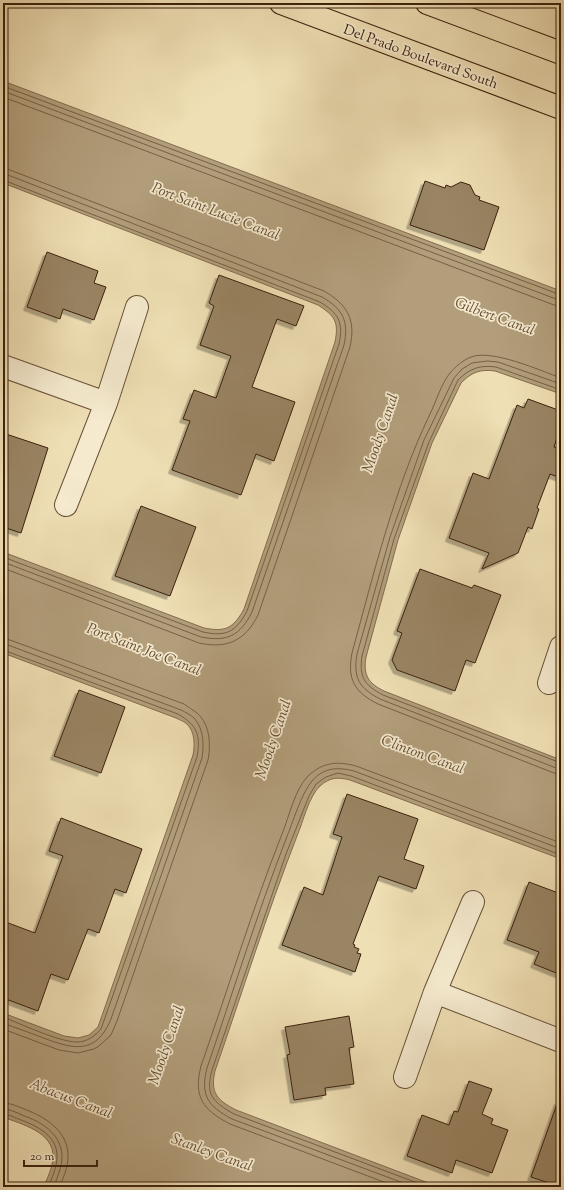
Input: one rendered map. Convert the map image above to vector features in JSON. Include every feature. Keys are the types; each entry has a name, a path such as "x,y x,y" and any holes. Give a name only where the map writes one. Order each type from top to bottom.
{"main road":[{"name":"Del Prado Boulevard South","path":"281,3 561,108"},
{"path":"427,3 561,53"}],"street":[{"path":"66,505 106,402 137,307"},
{"path":"3,366 106,402"},
{"path":"548,683 561,647"},
{"path":"405,1077 435,992 473,902"},
{"path":"435,992 561,1041"}],"water":[{"path":"3,81 561,291 561,394 495,371 485,370 476,372 461,383 432,443 398,540 366,657 365,669 370,681 384,691 561,760 561,859 350,780 334,778 327,781 316,790 299,830 215,1071 214,1090 216,1095 224,1103 236,1110 439,1187 44,1187 53,1161 52,1148 48,1141 35,1130 3,1117 3,1013 64,1036 78,1038 89,1035 98,1027 193,755 194,743 190,727 186,723 176,718 3,653 3,552 204,628 218,630 228,628 236,621 244,609 335,342 336,324 332,316 318,305 3,183"}],"building":[{"path":"425,181 445,188 446,185 451,187 461,182 470,185 475,195 480,197 479,200 499,207 484,250 410,225"},
{"path":"47,252 98,271 94,283 106,287 94,320 63,309 60,319 27,307"},
{"path":"219,275 304,306 296,326 277,319 252,387 295,402 274,461 256,454 241,495 172,470 190,421 183,419 194,390 216,398 231,356 200,345 214,306 209,303"},
{"path":"528,399 561,411 561,426 554,447 561,449 561,478 550,474 537,508 539,509 532,529 528,527 518,553 482,569 489,553 449,538 473,473 489,479 517,405 524,408"},
{"path":"3,433 48,448 21,533 3,527"},
{"path":"141,506 196,527 170,596 115,576"},
{"path":"420,569 472,588 474,585 501,595 475,663 466,660 455,691 397,670 392,660 402,633 397,631"},
{"path":"79,690 125,707 101,773 54,756"},
{"path":"347,794 418,819 404,859 424,866 416,889 379,876 353,944 355,945 354,947 359,949 357,953 361,954 355,972 282,945 304,887 323,895 342,837 333,834"},
{"path":"61,818 142,849 126,893 115,889 99,933 88,929 68,980 51,974 38,1011 3,998 3,921 35,933 63,856 49,851"},
{"path":"529,882 561,894 561,975 534,964 539,952 507,940"},
{"path":"349,1016 354,1047 349,1048 354,1084 325,1088 326,1095 294,1100 287,1055 290,1054 285,1027"},
{"path":"469,1081 492,1089 482,1114 493,1119 491,1124 508,1130 492,1173 456,1160 452,1173 407,1156 422,1115 449,1125 454,1111 458,1112"},
{"path":"558,1101 561,1102 561,1187 531,1177"}],"water label":[{"name":"Port Saint Lucie Canal","path":"216,211"},
{"name":"Gilbert Canal","path":"495,316"},
{"name":"Moody Canal","path":"380,433"},
{"name":"Port Saint Joe Canal","path":"144,649"},
{"name":"Moody Canal","path":"273,739"},
{"name":"Clinton Canal","path":"423,754"},
{"name":"Moody Canal","path":"166,1045"},
{"name":"Abacus Canal","path":"71,1098"},
{"name":"Stanley Canal","path":"212,1152"}]}
